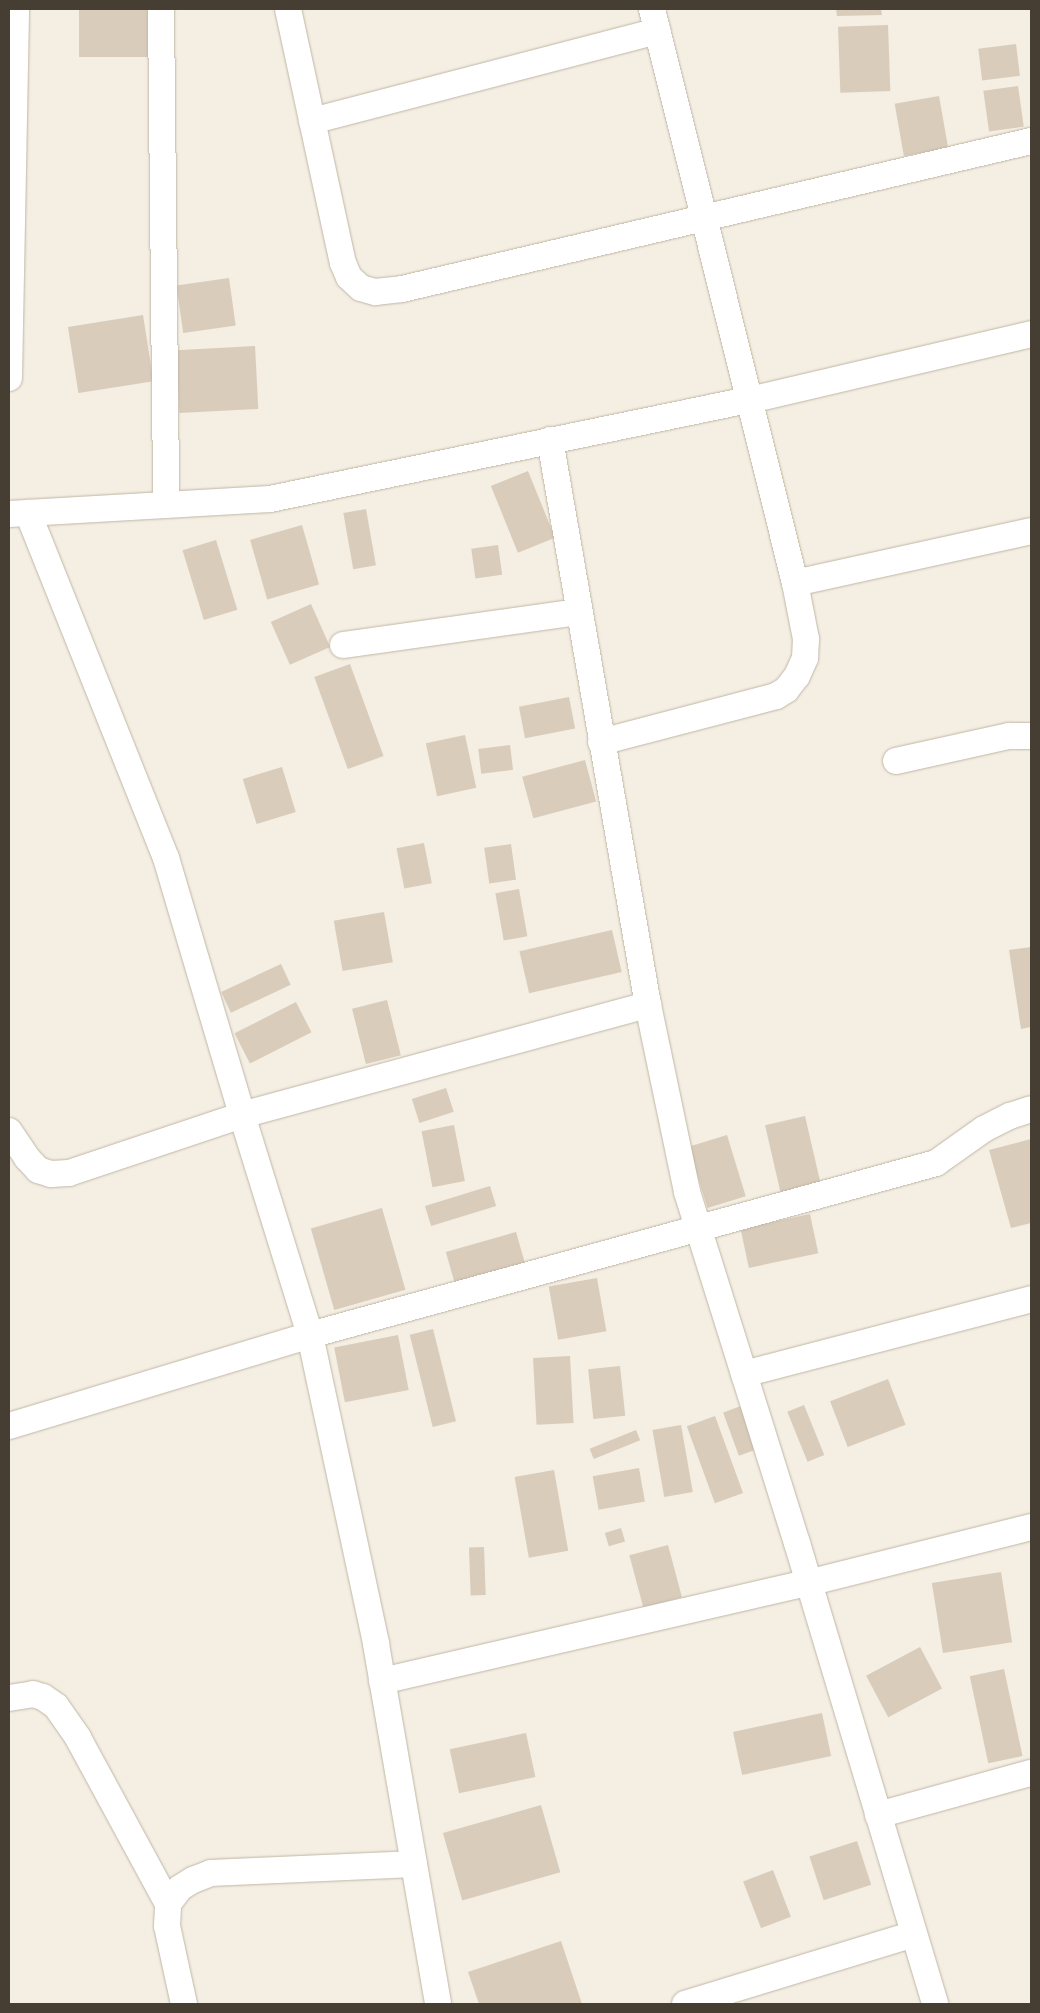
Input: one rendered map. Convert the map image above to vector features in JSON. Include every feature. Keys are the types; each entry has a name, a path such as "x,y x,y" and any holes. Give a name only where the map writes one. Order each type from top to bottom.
{"street":[{"path":"9,378 16,9"},
{"path":"161,9 166,505"},
{"path":"288,9 343,263 349,277 361,288 375,292 402,289 1031,141"},
{"path":"312,121 655,20 795,583 806,640 805,658 798,676 786,690 776,696 601,742"},
{"path":"438,2004 382,1681 310,1335 242,1115 166,858 18,513 270,499 750,400 1031,334"},
{"path":"550,440 648,1005 687,1192 700,1228 935,2004"},
{"path":"795,583 1031,531"},
{"path":"343,645 579,612"},
{"path":"896,761 1009,736 1031,736"},
{"path":"9,1130 38,1170 51,1174 69,1173 242,1115 648,1005"},
{"path":"9,1426 310,1335 936,1163 984,1129 1010,1116 1031,1109"},
{"path":"744,1374 1031,1299"},
{"path":"382,1681 808,1583 1031,1527"},
{"path":"9,1698 33,1694 43,1696 56,1706 78,1738 168,1904 167,1926 184,2004"},
{"path":"878,1815 1031,1773"},
{"path":"168,1904 180,1888 193,1880 211,1874 414,1864"},
{"path":"685,2004 914,1934"}],"building":[{"path":"79,9 152,9 152,57 79,57"},
{"path":"836,9 881,9 882,15 837,16"},
{"path":"888,25 890,91 840,93 838,27"},
{"path":"1016,44 1020,76 982,80 978,49"},
{"path":"1018,86 1024,127 989,131 983,91"},
{"path":"939,96 948,148 904,156 895,104"},
{"path":"229,278 236,326 183,333 177,285"},
{"path":"143,315 153,381 78,393 68,327"},
{"path":"255,346 258,409 179,413 176,350"},
{"path":"528,471 555,538 518,553 491,486"},
{"path":"366,509 376,565 353,569 343,513"},
{"path":"302,525 319,585 267,599 250,540"},
{"path":"216,540 237,610 204,620 183,550"},
{"path":"498,545 502,575 475,578 471,549"},
{"path":"311,604 330,647 290,665 271,622"},
{"path":"350,664 384,756 348,769 314,677"},
{"path":"569,697 575,728 525,738 519,707"},
{"path":"465,735 476,788 437,796 426,743"},
{"path":"510,745 513,770 481,774 478,749"},
{"path":"585,760 596,802 533,818 522,777"},
{"path":"282,767 296,812 257,824 243,779"},
{"path":"424,843 432,883 404,889 397,848"},
{"path":"511,844 516,880 489,883 484,848"},
{"path":"519,889 527,936 504,940 495,893"},
{"path":"384,912 393,962 343,971 334,921"},
{"path":"612,930 622,972 529,993 519,951"},
{"path":"1031,947 1031,1027 1021,1029 1009,950"},
{"path":"281,964 291,985 231,1013 221,992"},
{"path":"387,1000 401,1055 366,1064 352,1009"},
{"path":"296,1002 311,1032 250,1064 235,1033"},
{"path":"446,1088 454,1112 419,1123 412,1099"},
{"path":"805,1116 821,1183 781,1192 765,1125"},
{"path":"454,1125 465,1181 432,1187 422,1131"},
{"path":"727,1135 746,1196 707,1208 689,1147"},
{"path":"1031,1139 1031,1223 1011,1228 989,1150"},
{"path":"490,1186 496,1206 431,1226 425,1206"},
{"path":"382,1208 405,1290 334,1310 311,1228"},
{"path":"810,1214 818,1253 749,1268 741,1229"},
{"path":"516,1232 525,1264 455,1284 446,1252"},
{"path":"597,1278 606,1331 558,1340 549,1287"},
{"path":"433,1329 456,1421 433,1427 410,1335"},
{"path":"398,1335 409,1390 345,1402 334,1347"},
{"path":"570,1356 574,1423 537,1425 533,1358"},
{"path":"620,1366 625,1416 593,1419 588,1369"},
{"path":"888,1379 906,1425 848,1447 830,1401"},
{"path":"804,1405 824,1455 808,1462 787,1412"},
{"path":"741,1406 757,1449 739,1456 723,1412"},
{"path":"715,1416 743,1493 715,1503 687,1426"},
{"path":"681,1425 693,1492 664,1497 652,1430"},
{"path":"636,1430 640,1440 594,1459 590,1449"},
{"path":"639,1468 645,1501 599,1510 593,1476"},
{"path":"554,1470 568,1551 529,1558 515,1477"},
{"path":"621,1528 625,1541 609,1546 605,1533"},
{"path":"668,1545 682,1597 643,1608 629,1555"},
{"path":"484,1547 486,1595 471,1595 469,1548"},
{"path":"1001,1572 1012,1642 943,1653 932,1583"},
{"path":"920,1647 942,1688 888,1717 866,1676"},
{"path":"1004,1669 1023,1756 988,1763 970,1676"},
{"path":"822,1713 831,1756 742,1775 733,1732"},
{"path":"526,1733 535,1777 459,1793 450,1749"},
{"path":"541,1805 560,1872 462,1900 443,1833"},
{"path":"857,1841 871,1885 824,1900 809,1856"},
{"path":"773,1870 791,1917 761,1928 743,1881"},
{"path":"561,1941 582,2004 479,2004 468,1972"}]}
